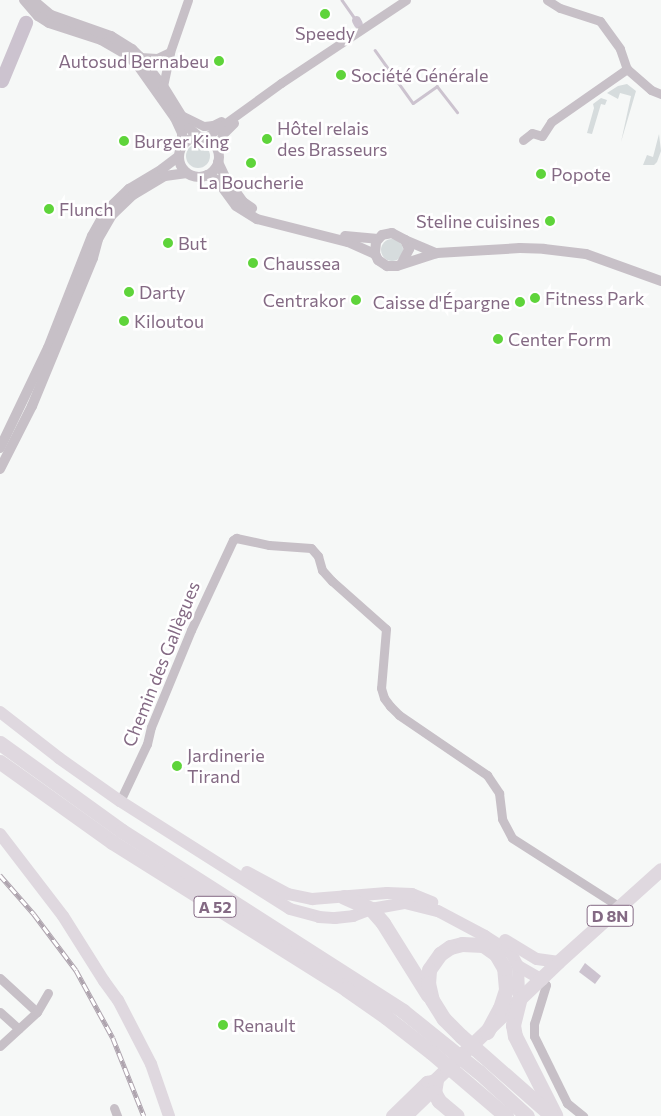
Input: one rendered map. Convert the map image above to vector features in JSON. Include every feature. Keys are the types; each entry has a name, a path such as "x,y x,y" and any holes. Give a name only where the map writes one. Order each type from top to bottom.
{"highway":[{"name":"A 52","path":"0,743 122,831 338,967 403,1011 479,1072 527,1116"},
{"name":"A 52","path":"0,762 112,842 346,989 431,1052 506,1116"},
{"path":"344,897 372,909 383,923 444,1019 552,1116"},
{"path":"432,1000 428,983 429,970 440,954 450,947 462,944 483,946 500,960 506,976 506,989 500,1008 487,1032"},
{"path":"519,1001 513,1025 514,1036 556,1116"},
{"path":"436,1080 434,1092 438,1101 457,1116"}],"main road":[{"path":"0,712 120,802 173,833 288,894 312,899 387,893 412,894 444,907 537,960 559,962"},
{"path":"173,833 290,909 319,917 335,918 353,916 372,909 405,903 438,911 511,953 518,966 519,1001"},
{"path":"0,834 63,916 104,982 118,1000 151,1064 169,1116"},
{"name":"D 8N","path":"407,1116 432,1092 436,1080 559,962 661,870"},
{"path":"537,960 542,980"},
{"path":"518,966 542,980"},
{"path":"104,982 145,1067 163,1116"},
{"name":"D 8N","path":"392,1116 427,1082 436,1080"}],"street":[{"path":"24,0 38,16 49,22 101,40 133,61 148,78 175,118 182,133 181,166 187,173 197,177 207,175 214,170 222,135 244,114 254,101"},
{"path":"33,0 51,15 110,36 140,57 163,86 189,128 214,144 225,177 243,202 261,213 350,237 378,239 392,233 437,253"},
{"path":"163,86 170,52 188,0"},
{"path":"0,448 48,348 92,236 106,210 129,189 162,169 190,140 202,138 254,101 406,0"},
{"path":"547,0 560,8 600,21 620,49 627,69 651,90 661,94"},
{"path":"140,57 157,58 170,52"},
{"path":"523,140 532,133 542,136 551,122 627,69"},
{"path":"180,115 198,125 209,126 220,121 239,107 254,101"},
{"path":"0,469 32,406 93,258 98,239 112,215 133,195 166,176 187,173"},
{"path":"207,175 217,180 236,206 257,219 348,242 375,254"},
{"path":"378,239 375,246 375,254 378,260 387,266 437,253 520,248 586,254 661,280"},
{"path":"402,263 409,250 405,240"},
{"name":"Chemin des Gallègues","path":"120,802 147,744 155,718 191,630 232,540 236,538 269,545 304,548 316,552 322,570 327,576 386,629 381,688 384,698 390,706 398,715 487,775 499,793 502,819 512,838 620,907"},
{"path":"0,978 37,1012"},
{"path":"542,980 546,985 534,1024 534,1036 567,1103 583,1116"},
{"path":"0,1046 37,1012 48,993"},
{"path":"0,1012 19,1029"}],"shaded area":[{"path":"627,84 636,91 621,142 631,96 620,93 618,99 607,93 618,86"},
{"path":"601,98 607,100 605,105 601,104 592,134 587,133 594,108 593,104"},
{"path":"659,134 661,151 657,162 654,165 643,165 647,155 653,157"},
{"path":"198,144 207,147 210,156 207,165 198,168 189,165 186,156 189,147"},
{"path":"392,239 400,242 403,250 400,258 392,261 384,258 381,250 384,242"},
{"path":"585,963 601,976 595,984 579,972"}],"waterway":[{"path":"342,0 356,20"},
{"path":"356,20 358,24"},
{"path":"2,81 26,23"},
{"path":"375,50 413,103 437,86 457,112"}],"railway":[{"path":"0,875 34,914 76,970 113,1038 144,1116"}],"place":[{"name":"Speedy","path":"325,14"},
{"name":"Autosud Bernabeu","path":"219,61"},
{"name":"Société Générale","path":"341,75"},
{"name":"Hôtel relais des Brasseurs","path":"267,139"},
{"name":"Burger King","path":"124,141"},
{"name":"La Boucherie","path":"251,163"},
{"name":"Popote","path":"541,174"},
{"name":"Flunch","path":"49,209"},
{"name":"Steline cuisines","path":"550,221"},
{"name":"But","path":"168,243"},
{"name":"Chaussea","path":"253,263"},
{"name":"Darty","path":"129,292"},
{"name":"Fitness Park","path":"535,298"},
{"name":"Centrakor","path":"356,300"},
{"name":"Caisse d'Épargne","path":"520,302"},
{"name":"Kiloutou","path":"124,321"},
{"name":"Center Form","path":"498,339"},
{"name":"Jardinerie Tirand","path":"177,766"},
{"name":"Renault","path":"223,1025"}]}
